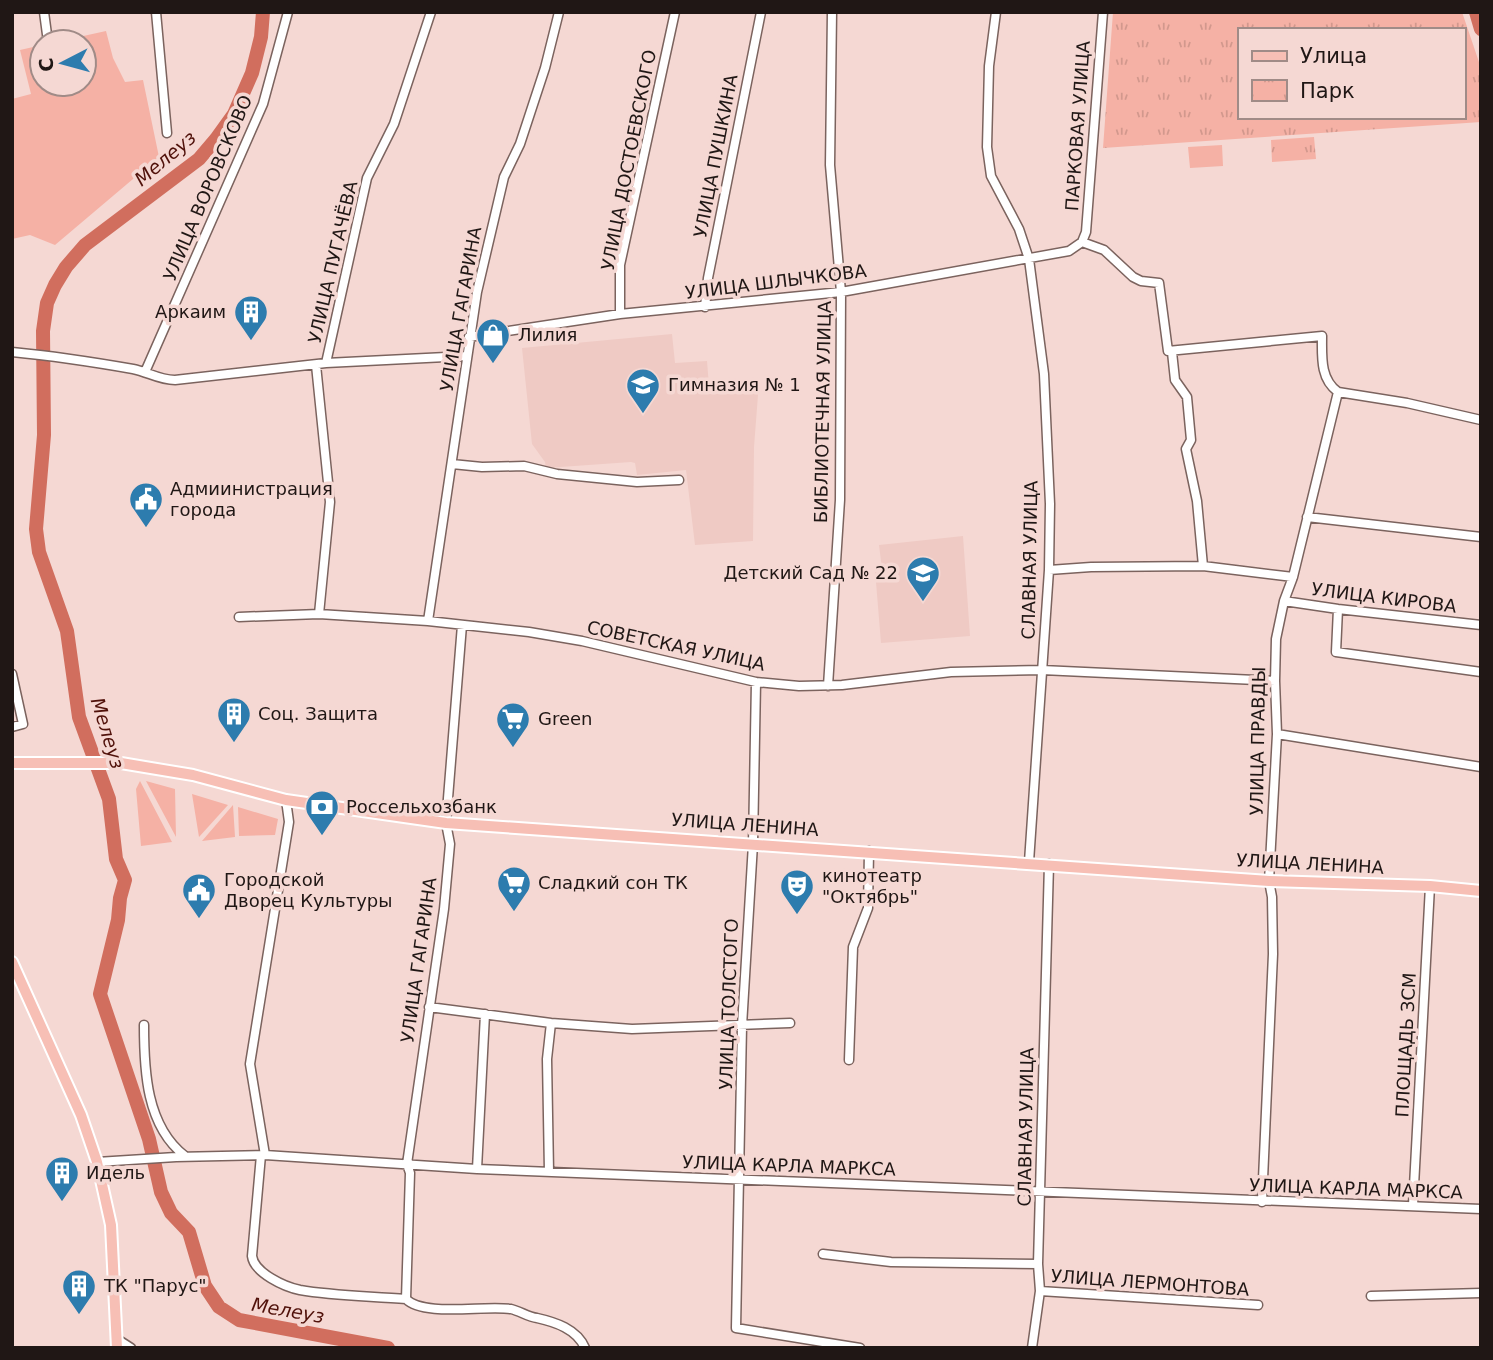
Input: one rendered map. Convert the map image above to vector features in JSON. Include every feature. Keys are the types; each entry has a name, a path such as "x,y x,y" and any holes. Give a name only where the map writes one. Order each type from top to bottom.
{"main road":[{"name":"УЛИЦА ЛЕНИНА","path":"12,763 121,763 193,775 286,800 446,823 1269,881 1430,886 1481,891"},
{"path":"12,962 81,1115 97,1162 111,1225 117,1344"}],"street":[{"path":"156,12 167,133"},
{"name":"УЛИЦА ВОРОВСКОВО","path":"145,372 263,104 288,12"},
{"name":"УЛИЦА ПУГАЧЁВА","path":"326,363 368,178 394,124 431,12"},
{"name":"УЛИЦА ГАГАРИНА","path":"428,621 477,292 504,177 520,144 545,68 559,12"},
{"name":"УЛИЦА ДОСТОЕВСКОГО","path":"620,314 620,265 675,12"},
{"name":"УЛИЦА ПУШКИНА","path":"705,307 708,278 761,12"},
{"name":"БИБЛИОТЕЧНАЯ УЛИЦА","path":"828,685 840,500 841,292 830,165 832,12"},
{"name":"СЛАВНАЯ УЛИЦА","path":"996,12 988,79 987,147 991,176 1019,229 1029,259 1044,374 1050,504 1049,570 1029,862"},
{"name":"ПАРКОВАЯ УЛИЦА","path":"1082,242 1086,232 1103,12"},
{"path":"1082,242 1104,250 1133,277 1159,283 1166,348 1172,352 1321,336 1324,375 1331,387 1338,392 1407,403 1481,421"},
{"name":"УЛИЦА ШЛЫЧКОВА","path":"469,337 620,314 841,292 1069,251 1082,242"},
{"path":"13,352 145,372 163,380 326,363 466,356"},
{"path":"1172,352 1175,380 1186,397 1191,440 1186,449 1197,500 1203,566"},
{"path":"316,365 330,502 319,614"},
{"name":"УЛИЦА ПРАВДЫ","path":"1262,1202 1273,954 1272,897 1269,881 1278,734 1276,639 1338,392"},
{"path":"452,464 482,467 524,466 557,474 637,482 680,481"},
{"path":"1307,517 1481,537"},
{"path":"1049,570 1203,566 1293,577"},
{"name":"УЛИЦА КИРОВА","path":"1284,601 1481,625"},
{"path":"1338,609 1336,652 1481,672"},
{"name":"СОВЕТСКАЯ УЛИЦА","path":"239,617 319,614 428,621 529,632 582,641 755,682 828,685 951,672 1042,670 1275,681"},
{"name":"УЛИЦА ГАГАРИНА","path":"406,1299 410,1172 407,1164 444,909 450,844 446,823 461,625"},
{"path":"12,674 23,724 12,727"},
{"name":"УЛИЦА ТОЛСТОГО","path":"755,682 752,844 742,1026 736,1328 860,1348"},
{"path":"1278,734 1481,767"},
{"path":"286,800 289,822 250,1064 263,1155 253,1262 260,1270 297,1289 406,1299 411,1304 435,1309 486,1307 515,1310 532,1318 558,1323 582,1340 585,1348"},
{"path":"849,1060 853,947 868,908 869,851"},
{"name":"СЛАВНАЯ УЛИЦА","path":"1032,1348 1040,1292 1038,1264 1049,864"},
{"name":"ПЛОЩАДЬ ЗСМ","path":"1413,1205 1430,886"},
{"path":"429,1006 551,1023 632,1030 790,1023"},
{"path":"477,1169 485,1014"},
{"path":"549,1172 547,1059 551,1023"},
{"path":"144,1025 144,1062 152,1106 169,1141 180,1156"},
{"name":"УЛИЦА КАРЛА МАРКСА","path":"97,1162 180,1156 263,1155 477,1169 1481,1209"},
{"name":"УЛИЦА ЛЕРМОНТОВА","path":"823,1254 891,1262 1038,1264"},
{"name":"УЛИЦА ЛЕРМОНТОВА","path":"1040,1292 1258,1305"},
{"path":"1371,1296 1481,1293"},
{"path":"117,1344 131,1348"}],"shaded area":[{"name":"Гимназия № 1","path":"672,334 675,363 707,361 709,386 759,382 754,447 753,541 695,545 686,470 637,475 635,463 631,462 546,468 545,462 532,444 522,348"},
{"name":"Детский Сад № 22","path":"963,536 970,636 881,643 875,570 882,569 879,545"}],"green space":[{"path":"1113,12 1462,12 1481,68 1481,122 1103,148"},
{"path":"106,31 113,58 125,82 143,80 159,157 55,245 30,235 12,239 12,99 28,95 28,98 98,98 98,33"},
{"path":"28,48 28,82 20,50"},
{"path":"1314,137 1316,159 1272,162 1271,140"},
{"path":"1222,145 1223,166 1190,168 1188,147"},
{"path":"140,781 172,842 141,846 136,789"},
{"path":"146,781 175,789 176,837"},
{"path":"192,794 228,805 199,837"},
{"path":"233,805 235,837 202,841"},
{"path":"238,807 278,819 275,835 239,836"}],"waterway":[{"name":"Мелеуз","path":"263,12 261,37 252,73 234,114 216,139 199,159 85,245 66,267 47,303 43,331 44,435 36,529 39,552 67,631 79,717 109,799 116,859 125,880 100,994 149,1139 161,1192 171,1213 189,1232 205,1286 219,1307 239,1320 388,1348"},
{"path":"1476,12 1481,29"}],"place":[{"name":"Аркаим","path":"251,342"},
{"name":"Лилия","path":"493,365"},
{"name":"Гимназия № 1","path":"643,415"},
{"name":"Адмиинистрация города","path":"146,529"},
{"name":"Детский Сад № 22","path":"923,603"},
{"name":"Соц. Защита","path":"234,744"},
{"name":"Green","path":"513,749"},
{"name":"Россельхозбанк","path":"322,837"},
{"name":"Сладкий сон ТК","path":"514,913"},
{"name":"кинотеатр \"Октябрь\"","path":"797,916"},
{"name":"Городской Дворец Культуры","path":"199,920"},
{"name":"Идель","path":"62,1203"},
{"name":"ТК \"Парус\"","path":"79,1316"}]}
